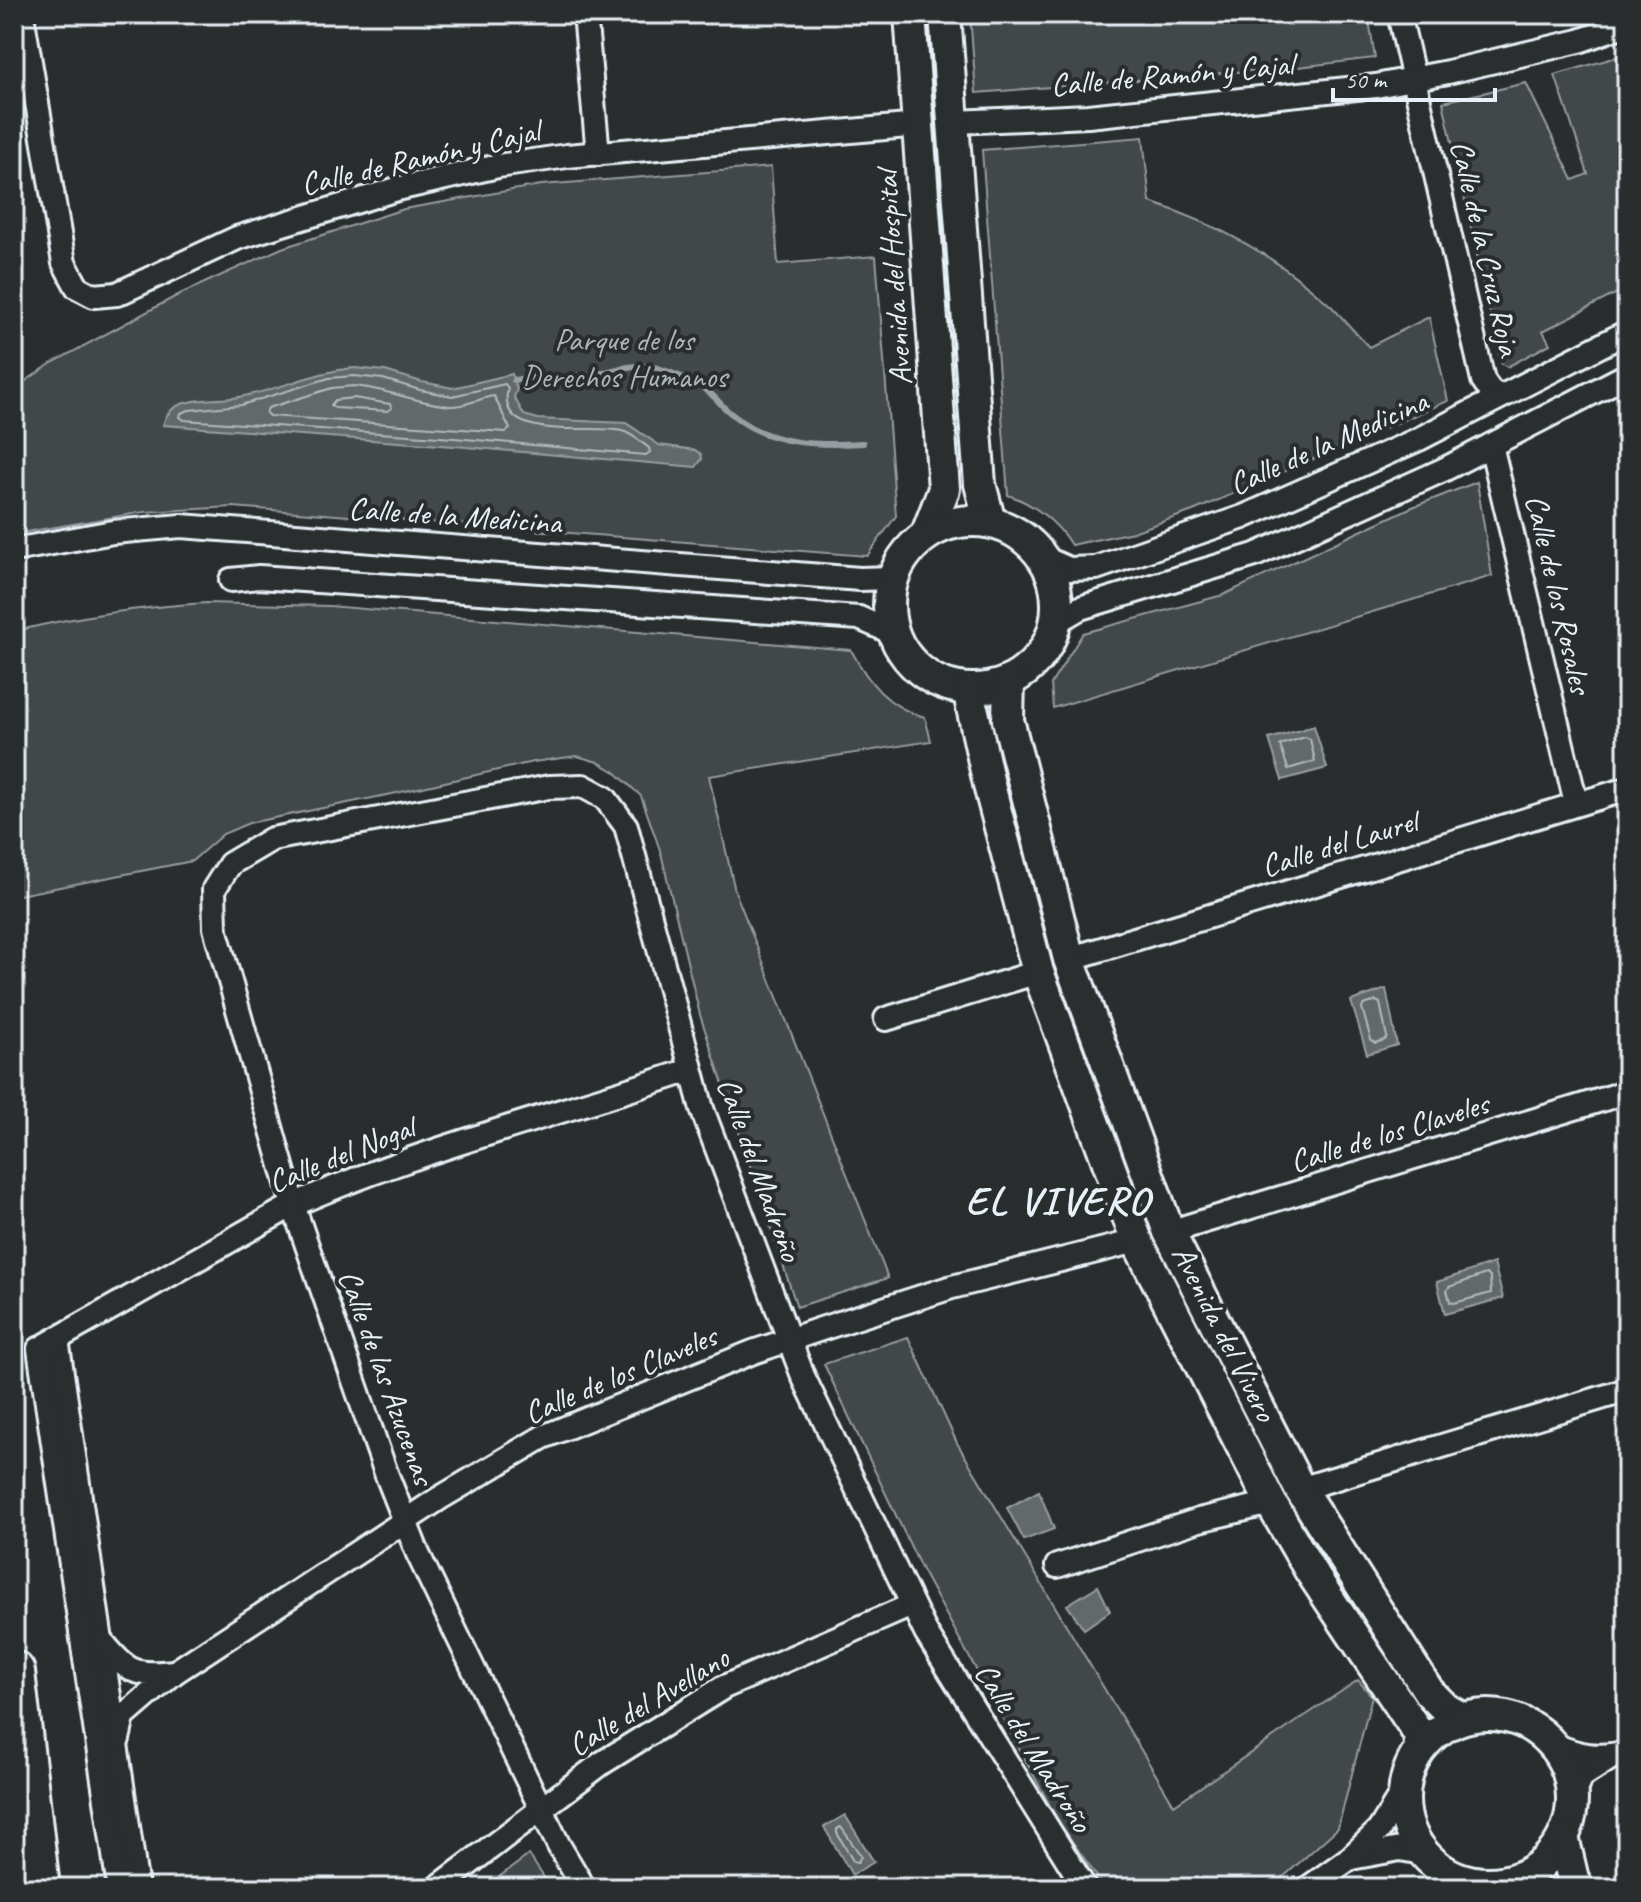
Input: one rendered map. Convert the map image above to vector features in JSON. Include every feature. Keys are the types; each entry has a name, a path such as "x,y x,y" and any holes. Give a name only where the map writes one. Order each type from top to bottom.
{"highway":[{"path":"14,1672 39,1888"},
{"path":"14,1852 18,1888"}],"main road":[{"name":"Avenida del Hospital","path":"910,14 944,489 927,533"},
{"path":"945,14 980,484 990,522"},
{"path":"957,521 990,522 1021,535 1044,558 1056,589 1056,622 1043,652 1020,675 989,688 956,687 925,675 902,651 893,633 888,596 892,578 903,556 927,533 957,521"},
{"name":"Avenida del Vivero","path":"1009,681 1008,720 1069,959 1169,1232 1300,1489 1429,1692 1446,1709 1462,1718"},
{"name":"Avenida del Vivero","path":"968,689 990,789 1038,972 1137,1241 1271,1503 1311,1572 1419,1734 1420,1747"},
{"path":"1495,1714 1527,1723 1553,1744 1567,1767 1573,1794 1571,1816 1563,1837 1548,1858 1528,1873 1501,1882 1472,1882 1445,1872 1423,1853 1407,1824 1403,1791 1409,1768 1420,1747 1439,1729 1462,1718 1495,1714"},
{"path":"1563,1837 1573,1879 1579,1888"},
{"path":"1528,1873 1539,1874 1566,1888"}],"street":[{"name":"Calle de Ramón y Cajal","path":"22,14 64,263 77,287 94,296 117,294 237,238 397,189 498,166 567,156 919,125"},
{"path":"585,14 598,154"},
{"name":"Calle de la Cruz Roja","path":"1399,14 1483,380 1500,397"},
{"name":"Calle de Ramón y Cajal","path":"955,122 1088,116 1376,86 1579,41 1627,24"},
{"name":"Calle de la Medicina","path":"1044,558 1069,569 1096,568 1243,517 1419,439 1627,332"},
{"path":"1056,622 1080,608 1255,555 1443,470 1627,375"},
{"name":"Calle de los Rosales","path":"1491,445 1576,803"},
{"name":"Calle de la Medicina","path":"14,550 113,532 181,526 860,579 892,578"},
{"path":"231,580 259,577 859,618 893,633"},
{"name":"Calle del Madroño","path":"230,864 272,839 549,787 583,786 605,798 626,826 702,1109 803,1376 926,1633 1085,1888"},
{"name":"Calle del Laurel","path":"1069,959 1627,789"},
{"name":"Calle de las Azucenas","path":"230,864 214,889 215,928 293,1205 375,1445 405,1521 559,1846 584,1888"},
{"path":"886,1019 1038,972"},
{"name":"Calle del Nogal","path":"48,1344 293,1205 464,1139 690,1070"},
{"name":"Calle de los Claveles","path":"1169,1232 1627,1092"},
{"name":"Calle de los Claveles","path":"116,1748 123,1717 175,1672 440,1498 543,1437 753,1352 952,1287 1137,1241"},
{"path":"48,1344 101,1640 137,1888"},
{"path":"48,1344 119,1888"},
{"path":"1300,1489 1627,1390"},
{"path":"1057,1566 1199,1520 1271,1503"},
{"name":"Calle del Avellano","path":"437,1888 602,1763 724,1687 912,1605"},
{"path":"101,1640 116,1660 143,1675 175,1672"},
{"path":"1553,1744 1571,1753 1596,1757 1621,1754"},
{"path":"1573,1794 1581,1777 1621,1754"},
{"path":"1308,1888 1350,1858 1379,1830 1403,1791"},
{"path":"1350,1858 1400,1849 1423,1853"}],"green space":[{"path":"970,14 1368,14 1375,58 976,93"},
{"path":"1627,54 1627,288 1543,331 1550,344 1507,367 1501,363 1443,102 1526,83 1573,180 1588,174 1555,75"},
{"path":"1143,137 1150,202 1224,232 1268,257 1331,306 1369,347 1429,317 1448,401 1193,511 1133,532 1071,545 1044,515 1008,495 982,150"},
{"name":"Parque de los Derechos Humanos","path":"771,167 778,264 876,256 896,516 867,556 233,507 144,512 14,534 14,389 52,363 180,294 282,248 404,209 541,185"},
{"path":"1477,482 1492,576 1053,708 1051,684 1083,633 1223,595 1410,508"},
{"path":"206,603 329,606 851,650 880,692 900,707 925,717 931,741 709,776 735,891 888,1278 797,1307 700,1015 661,853 641,796 615,772 598,762 577,756 533,762 249,823 223,834 192,861 14,896 14,634 20,630 89,616"},
{"path":"908,1337 957,1443 1174,1805 1358,1680 1372,1696 1338,1828 1271,1888 1105,1888 1060,1824 922,1570 824,1364"},
{"path":"529,1855 551,1888 484,1888"}],"water":[{"path":"355,368 385,371 453,388 512,374 517,389 514,397 524,415 538,419 626,423 659,445 695,450 702,459 696,467 163,425 170,412 184,403 239,397"},
{"path":"1314,726 1327,768 1282,780 1269,739"},
{"path":"1386,989 1397,1045 1367,1054 1351,1001"},
{"path":"1494,1263 1503,1298 1445,1314 1437,1282"},
{"path":"1039,1491 1054,1529 1024,1540 1007,1508"},
{"path":"1098,1586 1110,1611 1084,1629 1067,1605"},
{"path":"845,1815 874,1862 852,1875 824,1827"}],"waterway":[{"path":"514,380 582,376 631,367 651,367 678,375 701,387 747,425 778,438 812,443 863,443"}],"district":[{"name":"EL VIVERO","path":"1058,1200"}]}
